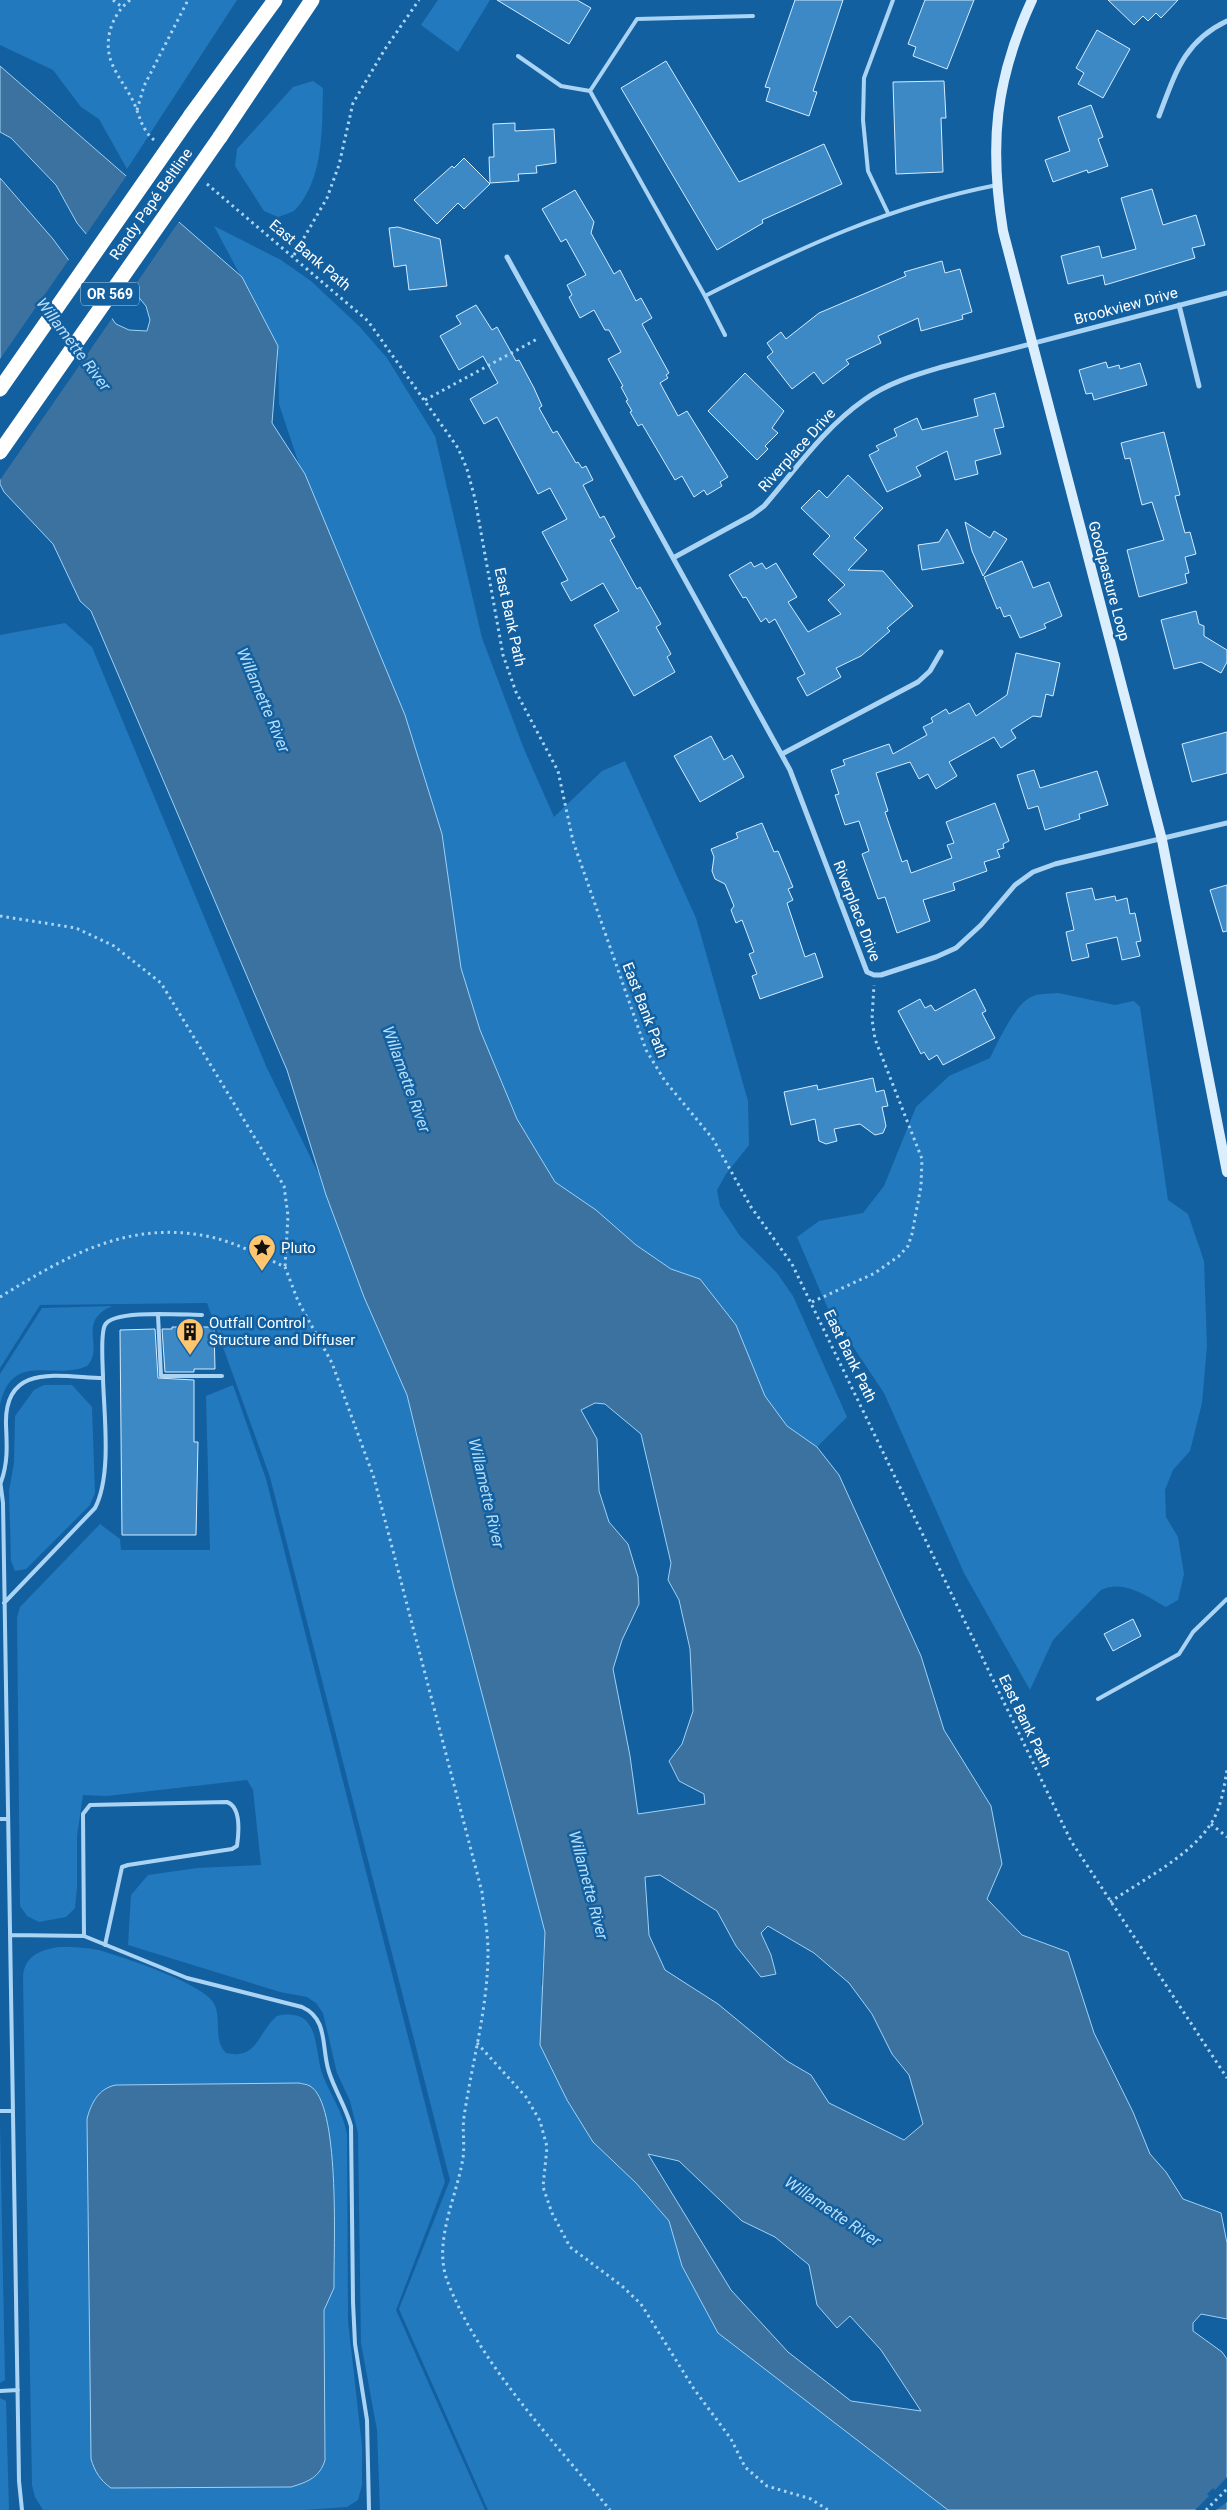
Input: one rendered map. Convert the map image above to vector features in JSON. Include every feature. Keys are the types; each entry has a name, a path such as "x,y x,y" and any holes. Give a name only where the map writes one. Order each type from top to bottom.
{"highway":[{"name":"Randy Papé Beltline","path":"0,389 191,115 275,0"},
{"name":"Randy Papé Beltline","path":"0,452 220,137 312,0"}],"street":[{"name":"Goodpasture Loop","path":"1032,0 1022,24 1004,80 995,137 997,185 1003,231 1162,840 1227,1172"},
{"path":"1159,116 1178,68 1188,50 1204,34 1227,20"},
{"name":"Riverplace Drive","path":"506,256 782,754 798,788 864,969 874,975 936,957 956,948 981,925 1015,885 1032,872 1055,864 1227,823"},
{"name":"Brookview Drive","path":"1031,344 1227,293"},
{"path":"1179,305 1199,386"},
{"name":"Riverplace Drive","path":"673,558 752,515 764,506 824,434 865,399 920,373 1031,344"},
{"path":"782,754 918,682 930,671 941,652"}],"lane":[{"path":"888,213 868,171 863,120 864,78 893,0"},
{"path":"590,91 637,19 752,16"},
{"path":"518,56 561,86 590,91"},
{"path":"590,91 725,335"},
{"path":"705,296 789,253 888,213 956,193 997,185"},
{"path":"4,1603 96,1508 101,1497 105,1475 103,1329 106,1323 121,1315 202,1315"},
{"path":"158,1315 160,1376 222,1376"},
{"path":"22,2510 18,2390 3,1503 0,1481 8,1462 6,1412 13,1390 19,1384 36,1377 103,1378"},
{"path":"1098,1699 1179,1654 1193,1632 1227,1599"},
{"path":"84,1936 83,1814 85,1808 90,1805 227,1802 233,1804 236,1808 238,1839 237,1846 232,1849 128,1864 122,1867 105,1945"},
{"path":"0,1820 8,1820"},
{"path":"10,1935 84,1936 187,1978 302,2007 316,2016 323,2035 328,2070 346,2109 351,2126 354,2328 367,2420 369,2510"},
{"path":"0,2112 13,2111"},
{"path":"0,2391 18,2390"}],"path":[{"path":"113,0 122,7"},
{"path":"130,0 122,7 111,28 109,51 112,64 148,135 156,142"},
{"path":"136,110 144,86 188,0"},
{"path":"294,255 327,198 339,165 353,103 385,49 419,0"},
{"name":"East Bank Path","path":"202,179 294,255 368,321 426,400 458,448 467,469 479,516 504,655 516,692 558,771 573,841 646,1050 665,1081 713,1138 751,1207 792,1264 1075,1847 1227,2078"},
{"path":"426,400 549,332"},
{"path":"0,916 76,928 114,946 161,983 284,1186 288,1216 285,1267 298,1301 332,1363 374,1478 480,1883 488,1952 485,2003 464,2119 464,2156 444,2242 447,2278 471,2328 508,2384 610,2510"},
{"path":"812,1302 887,1265 908,1246 912,1234 922,1176 922,1159 875,1039 872,1019 874,975"},
{"path":"0,1297 77,1253 107,1241 134,1234 166,1233 210,1237 242,1247 285,1267"},
{"path":"1110,1902 1182,1853 1211,1824 1220,1802 1227,1770"},
{"path":"1211,1824 1227,1837"},
{"path":"477,2042 526,2097 540,2121 547,2147 542,2187 552,2213 570,2247 622,2286 642,2304 694,2389 723,2426 745,2467 767,2486 811,2499 828,2510"},
{"path":"1206,2510 1227,2489"}],"shaded area":[{"path":"0,0 237,0 127,169 99,119 81,107 53,70 0,45"},
{"path":"438,0 490,0 458,52 421,25"},
{"path":"313,81 323,88 320,152 317,167 305,196 296,209 278,217 264,211 235,166 237,149 293,87"},
{"path":"214,226 281,260 311,281 360,327 387,358 435,436 482,638 524,749 554,817 602,771 625,761 696,918 748,1101 749,1145 726,1174 717,1190 720,1206 740,1236 777,1273 793,1296 847,1417 817,1447 787,1426 765,1396 750,1359 700,1279 671,1269 636,1245 596,1210 555,1182 517,1119 480,1030 461,968 442,834 305,474 299,464 279,404 278,346"},
{"path":"65,623 92,647 266,1066 319,1175 364,1297 407,1395 454,1588 545,1932 541,1984 636,2183 669,2221 682,2266 718,2333 948,2510 488,2510 399,2309 450,2180 270,1477 207,1303 40,1305 0,1368 0,635"},
{"path":"1058,993 1115,1005 1134,1001 1140,1007 1168,1200 1188,1214 1204,1261 1207,1346 1202,1403 1190,1451 1173,1470 1165,1490 1166,1517 1178,1537 1184,1574 1178,1600 1166,1607 1135,1590 1118,1586 1101,1590 1053,1640 1030,1690 964,1573 884,1393 828,1309 797,1237 819,1221 863,1213 884,1186 916,1107 949,1076 990,1058 1013,1015 1025,1001 1037,995"},
{"path":"112,1306 101,1312 95,1319 92,1359 87,1366 74,1370 36,1370 24,1372 14,1378 6,1388 0,1405 0,1374 42,1308"},
{"path":"44,1385 72,1385 92,1407 95,1493 90,1505 26,1569 15,1571 11,1561 9,1491 14,1463 15,1416 34,1390"},
{"path":"233,1385 266,1479 445,2182 396,2310 485,2510 380,2510 377,2430 361,2343 358,2133 350,2101 337,2073 323,2013 316,2003 307,1997 280,1992 128,1945 131,1895 148,1875 197,1868 261,1865 253,1790 247,1780 107,1796 83,1795 77,1836 75,1908 66,1917 39,1922 27,1916 20,1906 17,1618 20,1607 100,1524 120,1539 121,1550 210,1550 206,1396"},
{"path":"74,1947 98,1950 160,1971 193,1987 206,1995 216,2008 219,2041 226,2053 245,2053 251,2049 277,2016 291,2015 302,2018 309,2024 316,2043 323,2076 340,2111 347,2134 348,2321 362,2446 362,2485 358,2500 347,2507 305,2510 43,2510 35,2497 32,2485 23,1976 24,1969 31,1958 40,1952 52,1948","holes":["317,2093 328,2126 333,2181 334,2288 324,2310 325,2460 291,2487 111,2488"]},
{"path":"0,2122 5,2380 0,2383"},
{"path":"0,2398 6,2401 9,2510 0,2510"}],"water":[{"name":"Willamette River","path":"0,66 242,277 278,346 272,423 305,474 405,715 442,834 461,968 480,1030 517,1119 555,1182 596,1210 636,1245 671,1269 700,1279 736,1325 765,1396 787,1426 817,1447 839,1475 921,1656 944,1730 991,1806 1002,1864 987,1899 1022,1935 1068,1952 1094,2033 1133,2112 1150,2154 1166,2172 1183,2199 1221,2213 1227,2243 1227,2319 1201,2314 1193,2323 1193,2331 1222,2352 1227,2359 1227,2510 948,2510 718,2333 682,2266 669,2221 636,2183 593,2142 567,2100 540,2045 545,1932 454,1588 407,1395 364,1297 326,1195 287,1070 91,611 80,601 53,544 4,492 0,484 0,178 53,239 116,324 129,330 147,331 150,320 146,306 77,223 56,185 11,138 0,132","holes":["595,1403 605,1404 641,1434 671,1563 668,1580 679,1600 690,1649 693,1711 682,1744 669,1761 679,1781 704,1794 705,1804 638,1814 630,1756 613,1669 622,1640 639,1604 638,1577 628,1544 609,1522 599,1491 597,1439 581,1410","660,1875 717,1911 736,1946 761,1977 776,1974 771,1955 761,1933 768,1926 814,1953 849,1983 872,2014 892,2054 909,2075 923,2124 904,2140 829,2103 811,2075 787,2061 718,2004 665,1970 649,1935 645,1877","648,2154 679,2161 742,2221 775,2237 809,2265 817,2305 837,2328 850,2316 881,2350 921,2411 851,2401 788,2352 731,2290"]},
{"path":"299,2083 310,2086 320,2098 331,2145 333,2176 334,2288 324,2310 325,2460 323,2466 317,2475 291,2487 111,2488 98,2475 91,2459 87,2119 91,2107 100,2093 116,2085"}],"pier":[{"path":"127,175 180,220 131,291 85,236"},
{"path":"70,258 113,317 0,480 0,359"},
{"path":"1227,2477 1227,2502 1216,2510 1195,2510 1209,2496 1207,2494 1213,2488 1215,2490"}],"building":[{"path":"497,0 577,0 591,8 569,44"},
{"path":"795,0 843,0 813,91 817,92 809,116 766,101 770,88 765,87"},
{"path":"925,0 974,0 947,69 913,56 916,47 908,44"},
{"path":"1108,0 1178,0 1161,18 1156,13 1148,21 1143,16 1134,25"},
{"path":"1097,30 1130,49 1103,98 1078,84 1084,73 1076,68"},
{"path":"666,61 739,182 824,144 842,184 762,220 763,223 717,250 621,88"},
{"path":"944,81 946,118 941,118 943,172 896,174 893,82"},
{"path":"1091,105 1103,137 1098,139 1108,166 1088,173 1087,170 1053,182 1045,160 1070,151 1058,117"},
{"path":"515,123 515,131 554,129 556,163 536,166 537,173 518,174 519,181 490,183 489,157 494,157 493,124"},
{"path":"464,158 490,184 464,209 458,203 437,224 414,200 452,166 454,168"},
{"path":"1152,189 1163,225 1196,215 1205,245 1192,248 1195,258 1105,285 1103,275 1068,284 1061,256 1099,246 1102,258 1136,249 1121,198"},
{"path":"575,190 594,222 591,233 614,274 620,270 636,301 641,298 652,318 642,324 669,373 666,375 668,378 660,383 678,416 687,411 728,477 720,482 722,486 707,495 704,490 694,497 682,476 675,480 642,424 638,426 630,412 632,411 621,387 623,386 608,359 621,352 609,330 605,330 594,310 580,318 569,297 572,295 567,285 586,275 566,239 561,242 542,209"},
{"path":"398,227 440,239 447,286 409,290 406,265 394,267 389,228"},
{"path":"942,261 945,273 960,269 972,312 962,315 963,319 921,331 918,318 878,336 881,343 846,360 849,364 823,384 814,372 792,389 767,357 773,352 767,343 781,332 786,339 819,313 906,276 904,272"},
{"path":"476,305 492,330 497,327 516,361 519,360 542,406 539,408 553,433 557,431 576,463 578,462 582,468 586,466 593,480 583,485 600,518 604,516 615,537 610,540 637,589 640,587 661,624 656,627 671,654 667,657 675,672 634,696 594,625 619,611 603,583 571,601 561,583 568,580 542,532 567,519 550,488 538,494 497,417 484,424 470,399 498,383 483,356 459,370 440,336 461,324 456,316"},
{"path":"1106,362 1108,368 1119,365 1120,369 1140,363 1147,385 1094,400 1092,393 1086,394 1079,370"},
{"path":"745,373 784,411 772,428 778,433 765,446 768,449 757,460 708,411"},
{"path":"995,393 1004,427 994,429 1001,454 975,461 978,474 955,480 947,451 916,467 921,476 887,492 869,455 879,450 876,446 897,436 894,429 917,418 922,430 978,416 974,399"},
{"path":"1164,432 1180,495 1175,496 1185,533 1190,532 1196,554 1185,557 1189,573 1185,574 1187,583 1139,597 1127,550 1164,540 1152,502 1142,505 1130,458 1125,459 1121,443"},
{"path":"848,475 883,508 854,538 867,550 848,570 883,571 913,606 887,628 890,631 861,656 836,668 841,677 807,696 797,678 805,674 775,619 769,623 766,618 761,622 746,597 743,598 729,575 751,562 754,567 762,563 766,569 776,563 797,597 788,602 808,632 841,614 828,600 845,585 813,554 830,536 801,508 819,490 827,498"},
{"path":"965,522 990,538 994,531 1007,539 983,576 972,551"},
{"path":"947,529 964,563 922,570 918,545 939,542"},
{"path":"1022,561 1033,588 1049,582 1062,616 1044,624 1046,628 1020,638 1010,615 1004,617 1000,607 997,609 984,577"},
{"path":"1196,611 1199,624 1204,626 1204,636 1227,650 1227,662 1221,673 1201,662 1174,669 1161,620"},
{"path":"1016,653 1060,663 1053,696 1046,694 1041,717 1033,716 1011,730 1016,738 1001,748 994,737 949,762 957,776 936,789 928,774 919,779 910,762 876,773 888,811 885,812 902,862 907,860 911,873 952,858 947,845 954,843 946,822 995,803 1009,841 1003,844 1004,848 997,850 1000,857 984,862 987,871 953,883 955,890 923,900 930,921 897,933 885,897 878,899 862,854 869,851 859,821 845,825 835,795 839,794 831,770 845,765 843,760 889,744 893,754 927,735 923,727 933,722 931,718 946,709 949,714 969,703 976,716 1007,695"},
{"path":"1227,732 1227,773 1192,782 1182,744"},
{"path":"711,736 724,760 732,755 744,777 700,802 674,756"},
{"path":"1034,770 1040,788 1097,771 1108,805 1079,814 1080,819 1045,830 1038,806 1028,809 1017,775"},
{"path":"762,823 774,852 778,851 793,887 788,889 793,900 787,903 805,957 815,953 823,977 760,999 752,976 757,974 749,954 754,952 742,920 736,923 731,910 734,906 725,884 715,879 712,871 714,857 711,849 738,838 736,833"},
{"path":"1227,885 1227,931 1223,932 1210,890"},
{"path":"1092,888 1095,900 1115,896 1116,901 1127,898 1130,914 1135,913 1141,941 1136,942 1140,956 1122,960 1117,937 1086,944 1089,957 1072,961 1066,932 1074,930 1066,893"},
{"path":"975,989 986,1011 982,1013 995,1038 943,1065 937,1055 929,1060 924,1052 921,1054 898,1011 920,999 925,1008 931,1005 935,1011"},
{"path":"873,1078 876,1092 884,1090 888,1106 882,1107 886,1126 883,1133 875,1135 860,1124 834,1129 837,1141 826,1144 819,1141 815,1119 791,1125 784,1092 817,1085 818,1090"},
{"name":"Outfall Control Structure and Diffuser","path":"172,1327 214,1327 215,1369 194,1369 194,1372 165,1372 162,1329 172,1329"},
{"path":"155,1329 158,1378 194,1380 194,1442 198,1442 196,1535 122,1535 120,1330"},
{"path":"1133,1619 1141,1636 1113,1651 1104,1634"}],"place":[{"name":"Pluto","path":"262,1272"},
{"name":"Outfall Control Structure and Diffuser","path":"190,1356"}]}
